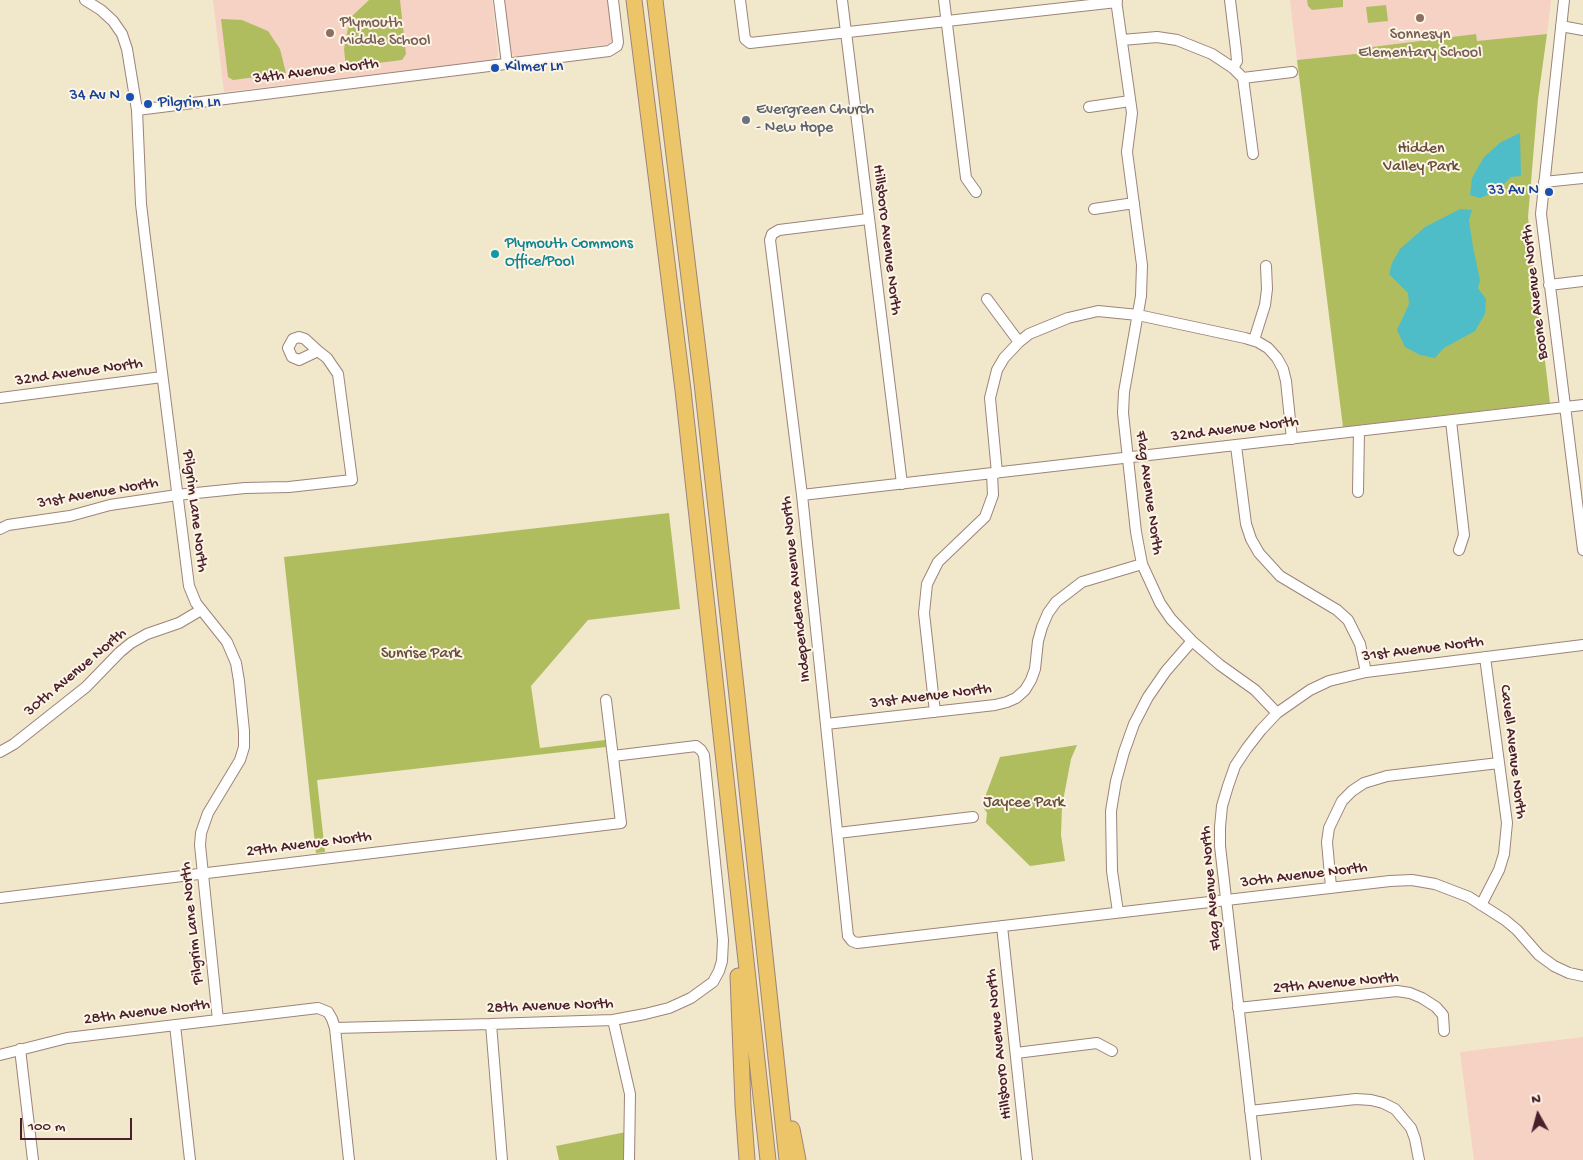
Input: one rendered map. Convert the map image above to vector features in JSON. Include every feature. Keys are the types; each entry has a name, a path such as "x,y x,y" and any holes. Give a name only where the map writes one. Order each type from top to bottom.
{"highway":[{"path":"634,0 684,390 768,1160"},
{"path":"656,0 702,383 787,1160"},
{"path":"741,915 738,948 743,1106 747,1160"},
{"path":"771,1014 798,1160"}],"street":[{"name":"Pilgrim Lane North","path":"85,0 101,10 113,21 122,34 127,49 137,110 141,204 189,586 201,610 227,642 236,663 244,731 244,747 240,760 213,804 204,823 200,844 218,1020"},
{"path":"498,0 506,64"},
{"name":"34th Avenue North","path":"137,110 609,51 617,46 618,36 613,0"},
{"path":"740,0 745,39 750,43 1117,1"},
{"name":"Hillsboro Avenue North","path":"842,0 902,484"},
{"path":"944,0 966,178 976,192"},
{"path":"1230,0 1237,61 1233,68"},
{"name":"Boone Avenue North","path":"1564,0 1541,214 1583,550"},
{"name":"Flag Avenue North","path":"1117,1 1132,113 1127,152 1142,265 1141,296 1124,392 1124,430 1136,532 1142,564 1160,603 1172,619 1192,641 1220,665 1255,690 1277,713 1261,730 1235,766 1222,806 1220,827 1220,846 1256,1160"},
{"path":"1561,26 1583,30"},
{"path":"1122,40 1158,37 1177,40 1212,54 1233,68 1243,78 1253,154"},
{"path":"1243,78 1292,72"},
{"path":"1089,107 1130,102"},
{"path":"1544,182 1583,178"},
{"path":"1094,209 1134,203"},
{"name":"Independence Avenue North","path":"852,941 848,936 802,495 770,240 772,234 788,229 868,219"},
{"path":"1254,340 1266,305 1266,266"},
{"path":"1550,285 1583,281"},
{"path":"987,299 1019,342"},
{"path":"935,712 924,613 927,584 938,562 985,517 993,495 995,473 990,412 992,384 1004,358 1029,334 1082,314 1113,312 1138,315 1254,340 1268,348 1283,368 1292,439"},
{"name":"31st Avenue North","path":"0,529 8,525 70,516 110,505 245,488 289,487 352,480 338,374 327,358 318,351"},
{"name":"32nd Avenue North","path":"0,398 162,377"},
{"name":"32nd Avenue North","path":"802,495 1583,405"},
{"path":"1451,421 1464,535 1459,550"},
{"path":"1358,431 1358,492"},
{"path":"1236,446 1246,524 1251,539 1259,553 1280,576 1337,610 1348,620 1360,644 1366,672"},
{"name":"31st Avenue North","path":"826,724 995,705 1016,698 1025,690 1031,680 1035,669 1038,641 1042,627 1048,613 1056,602 1082,582 1142,564"},
{"name":"30th Avenue North","path":"0,752 14,744 86,687 131,643 147,634 179,623 201,610"},
{"path":"1118,912 1112,871 1111,811 1121,762 1134,724 1148,697 1166,671 1192,641"},
{"name":"31st Avenue North","path":"1277,713 1310,690 1329,681 1366,672 1583,646"},
{"name":"Cavell Avenue North","path":"1481,905 1499,870 1507,823 1485,657"},
{"path":"606,700 612,756"},
{"name":"28th Avenue North","path":"0,1055 67,1038 318,1008 328,1012 335,1028 491,1024 613,1020 669,1008 691,998 713,982 722,961 723,940 704,755 696,746 612,756"},
{"name":"29th Avenue North","path":"0,898 621,823 612,756"},
{"path":"1331,888 1327,842 1329,828 1342,801 1352,791 1364,783 1387,776 1499,763"},
{"path":"838,833 973,818"},
{"name":"30th Avenue North","path":"852,941 857,943 1390,880 1412,880 1453,890 1481,905 1517,930 1533,949 1546,960 1569,973 1583,976"},
{"name":"Hillsboro Avenue North","path":"1002,926 1027,1160"},
{"name":"29th Avenue North","path":"1238,1008 1397,991 1416,995 1436,1007 1443,1015 1444,1031"},
{"path":"613,1020 630,1094 629,1160"},
{"path":"491,1024 502,1160"},
{"path":"175,1025 190,1160"},
{"path":"335,1028 349,1160"},
{"path":"1016,1053 1096,1043 1112,1051"},
{"path":"20,1049 33,1160"},
{"path":"1250,1111 1356,1099 1383,1103 1395,1109 1411,1128 1416,1138 1419,1160"}],"shaded area":[{"name":"Plymouth Middle School","path":"213,0 492,0 498,54 495,60 224,92"},
{"path":"504,0 607,0 613,39 609,44 515,57 511,53"},
{"name":"Sonnesyn Elementary School","path":"1290,0 1551,0 1547,34 1297,60"},
{"path":"1583,1037 1583,1160 1474,1160 1460,1052"}],"green space":[{"path":"369,0 400,0 406,54 402,60 346,67 344,49 350,18"},
{"path":"1307,0 1343,0 1343,7 1312,10 1308,6"},
{"path":"1386,5 1388,21 1368,23 1366,7"},
{"path":"221,19 242,20 268,31 280,49 286,73 233,80 228,77"},
{"name":"Hidden Valley Park","path":"1476,34 1477,41 1547,34 1538,99 1528,217 1550,403 1343,427 1297,60 1364,53 1364,48"},
{"name":"Sunrise Park","path":"669,513 680,609 588,620 531,686 540,748 605,740 606,747 317,780 325,852 316,853 284,557"},
{"name":"Jaycee Park","path":"1077,745 1071,759 1062,806 1061,835 1065,861 1030,866 986,823 987,813 982,805 1000,757"},
{"path":"626,1132 624,1160 559,1160 556,1146"}],"water":[{"path":"1520,133 1521,176 1511,177 1497,191 1480,198 1470,195 1472,178 1484,157 1501,142"},
{"path":"1460,209 1472,210 1469,220 1480,280 1478,288 1486,299 1485,314 1475,331 1444,348 1435,358 1420,355 1405,347 1397,330 1409,304 1408,293 1389,274 1392,263 1400,249 1425,227"}],"place":[{"name":"Sonnesyn Elementary School","path":"1420,18"},
{"name":"Plymouth Middle School","path":"330,33"},
{"name":"Kilmer Ln","path":"495,68"},
{"name":"34 Av N","path":"130,97"},
{"name":"Pilgrim Ln","path":"148,104"},
{"name":"Evergreen Church - New Hope","path":"746,120"},
{"name":"33 Av N","path":"1549,192"},
{"name":"Plymouth Commons Office/Pool","path":"495,254"}]}
